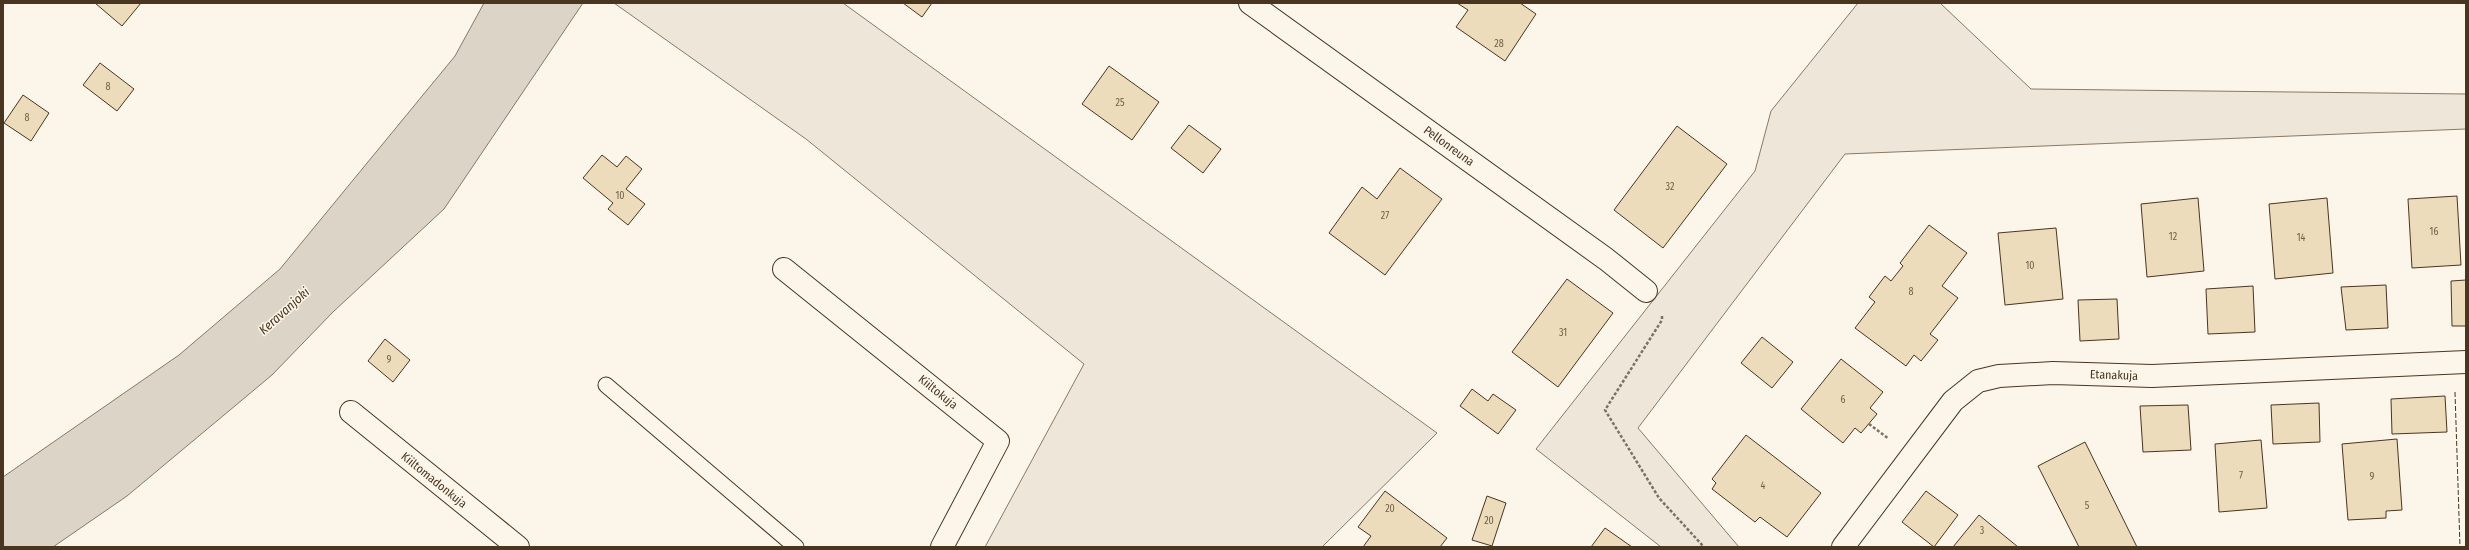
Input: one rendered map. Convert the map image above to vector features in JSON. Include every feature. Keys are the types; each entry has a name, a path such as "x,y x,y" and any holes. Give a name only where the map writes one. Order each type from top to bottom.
{"street":[{"name":"Pellonreuna","path":"1250,3 1606,259 1646,291"},
{"name":"Kiiltokuja","path":"784,269 998,441 942,547"},
{"name":"Etanakuja","path":"1842,547 1953,401 1978,381 1999,376 2052,373 2152,376 2466,362"},
{"name":"Kiiltomadonkuja","path":"351,412 518,547"}],"lane":[{"path":"606,385 796,547"}],"path":[{"path":"1646,291 1660,304 1662,320 1605,410 1659,498 1704,547"}],"shaded area":[{"path":"614,3 843,3 1437,433 1322,547 985,547 1084,364 806,139"},
{"path":"1858,3 1940,3 2031,89 2466,94 2466,129 1845,154 1638,428 1739,547 1661,547 1536,449 1755,171 1771,111"}],"water":[{"name":"Keravanjoki","path":"484,3 583,3 444,209 333,312 272,375 127,496 53,547 3,547 3,477 179,355 280,269 455,56"}],"building":[{"path":"95,3 141,3 122,26"},
{"path":"903,3 932,3 922,17"},
{"path":"1457,3 1520,3 1536,14 1505,61 1456,27 1468,10"},
{"path":"100,63 134,89 117,111 83,85"},
{"path":"1109,66 1159,102 1132,140 1082,104"},
{"path":"23,95 49,113 31,141 4,123"},
{"path":"1189,125 1221,149 1203,173 1171,148"},
{"path":"1677,126 1727,164 1663,248 1614,210"},
{"path":"602,155 617,167 626,156 642,169 626,189 645,204 628,225 608,209 613,203 583,178"},
{"path":"1400,168 1442,199 1385,275 1329,233 1362,187 1377,199"},
{"path":"2457,196 2461,265 2412,268 2408,199"},
{"path":"2198,198 2204,271 2147,277 2141,204"},
{"path":"2327,198 2333,273 2275,279 2269,204"},
{"path":"1929,225 1967,253 1942,286 1958,298 1930,334 1938,340 1921,361 1914,355 1906,366 1855,328 1875,302 1869,297 1885,276 1891,281 1903,266 1900,263"},
{"path":"2056,228 2063,299 2005,305 1998,233"},
{"path":"1567,279 1613,313 1558,387 1512,352"},
{"path":"2466,280 2466,326 2452,326 2451,281"},
{"path":"2386,285 2388,328 2346,330 2341,287"},
{"path":"2253,286 2255,332 2208,334 2206,289"},
{"path":"2117,299 2119,339 2080,341 2078,300"},
{"path":"1762,337 1793,362 1772,388 1741,363"},
{"path":"385,339 410,360 393,382 368,361"},
{"path":"1841,359 1883,392 1870,408 1877,414 1861,433 1855,428 1843,443 1801,409"},
{"path":"1472,389 1488,401 1493,394 1516,410 1498,434 1460,406"},
{"path":"2445,396 2447,432 2392,434 2391,399"},
{"path":"2319,403 2320,442 2273,444 2271,405"},
{"path":"2188,405 2191,450 2143,452 2140,406"},
{"path":"1746,435 1821,493 1787,537 1760,517 1755,522 1712,489 1716,483 1712,479"},
{"path":"2397,439 2402,510 2386,511 2386,518 2348,520 2342,444"},
{"path":"2261,440 2267,508 2219,512 2215,444"},
{"path":"2085,442 2137,547 2079,547 2038,466"},
{"path":"1385,491 1447,538 1440,547 1363,547 1371,536 1358,527"},
{"path":"1926,491 1958,515 1934,547 1902,522"},
{"path":"1487,496 1506,503 1492,546 1472,540"},
{"path":"1979,515 2018,547 1953,547"},
{"path":"1605,528 1632,547 1591,547"}],"fence":[{"path":"2455,392 2460,547"}]}
